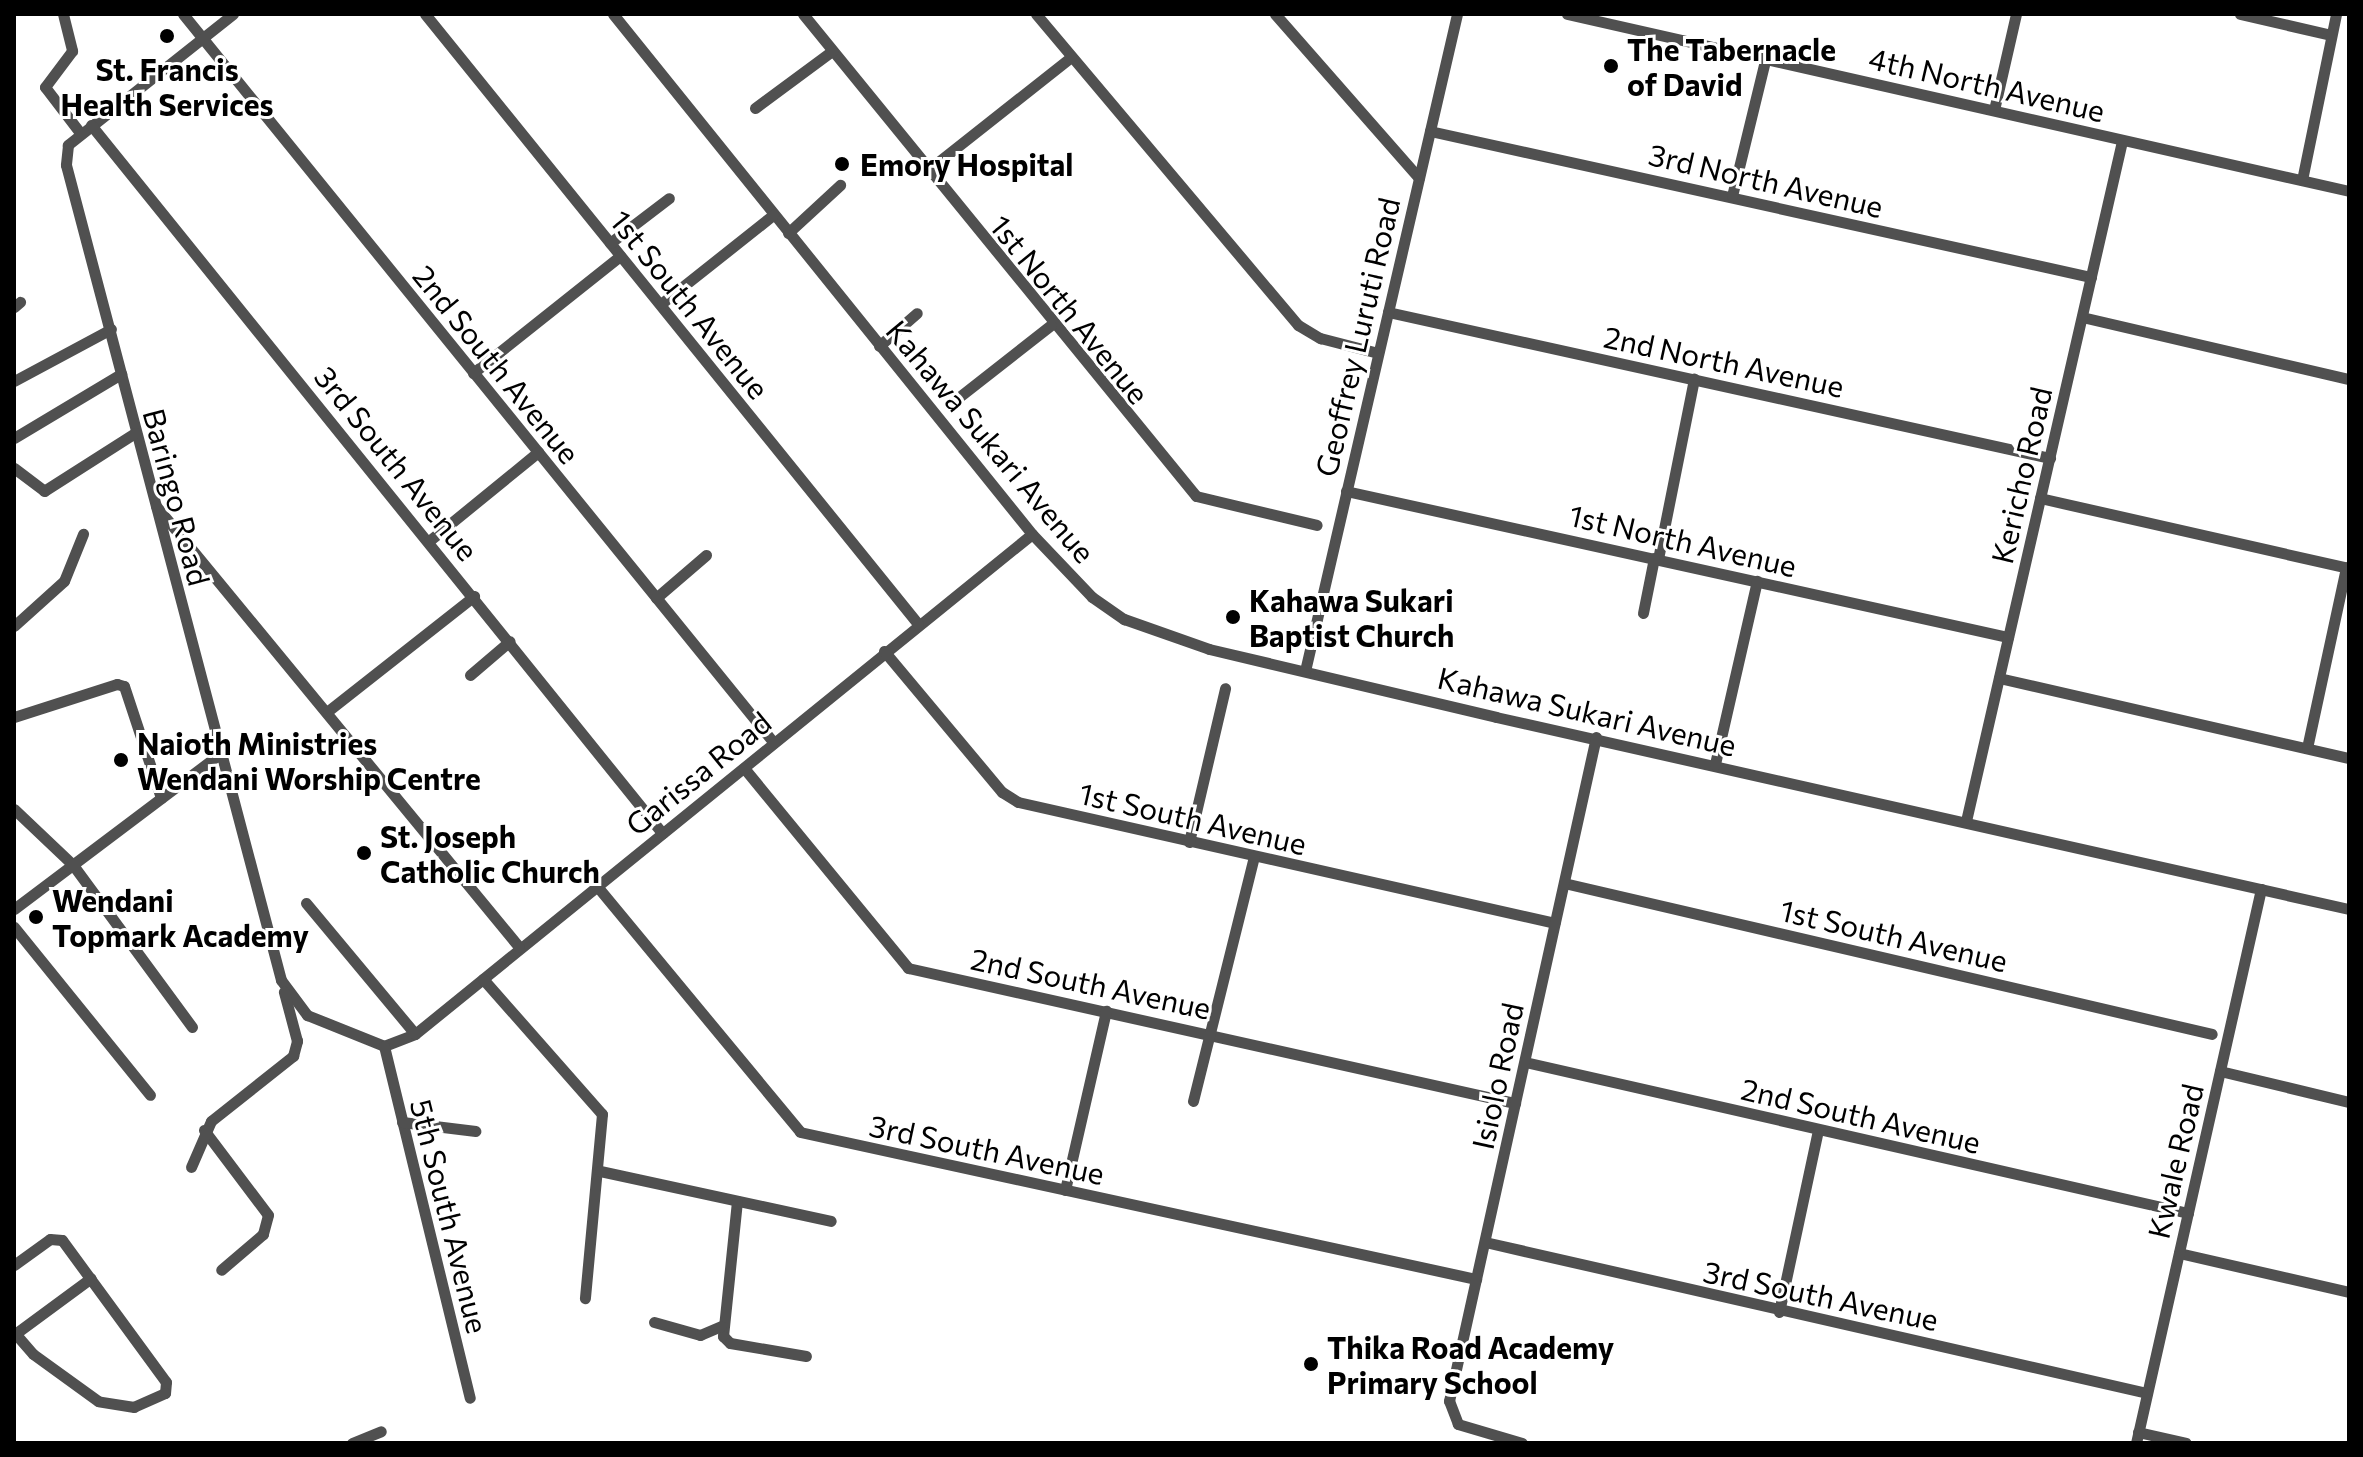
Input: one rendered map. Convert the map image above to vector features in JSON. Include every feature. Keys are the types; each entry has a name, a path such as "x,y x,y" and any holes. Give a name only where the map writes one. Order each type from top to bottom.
{"street":[{"path":"63,14 72,51 45,87 81,134"},
{"name":"2nd South Avenue","path":"183,14 774,743"},
{"name":"Baringo Road","path":"233,14 68,145 66,165 111,329 151,500 224,751 281,980 307,1015 384,1046"},
{"name":"1st South Avenue","path":"425,14 620,256 662,303 918,624"},
{"name":"Kahawa Sukari Avenue","path":"613,14 1032,534 1092,597 1124,619 1209,649 2349,909"},
{"name":"1st North Avenue","path":"803,14 1051,325 1196,496 1338,529"},
{"path":"1036,14 1298,325 1320,338 1378,353"},
{"path":"1275,14 1419,178"},
{"name":"Geoffrey Luruti Road","path":"1305,671 1457,14"},
{"name":"4th North Avenue","path":"1567,14 1766,56 2122,141 2349,191"},
{"path":"1994,110 2016,14"},
{"path":"2240,14 2331,35"},
{"path":"2302,180 2336,14"},
{"path":"755,108 832,51"},
{"path":"1732,196 1766,56"},
{"path":"928,170 1071,57"},
{"name":"3rd South Avenue","path":"91,125 474,596 662,833"},
{"name":"3rd North Avenue","path":"1430,131 2091,277"},
{"name":"Kericho Road","path":"1966,821 2122,141"},
{"path":"788,233 840,185"},
{"path":"610,243 669,198"},
{"path":"662,303 773,215"},
{"path":"473,373 620,256"},
{"name":"2nd North Avenue","path":"1388,312 2050,458"},
{"path":"879,346 917,313"},
{"path":"2082,317 2349,379"},
{"path":"954,401 1051,325"},
{"path":"14,381 111,329"},
{"path":"14,438 121,374"},
{"path":"1643,613 1694,379"},
{"path":"14,468 44,491 135,433"},
{"path":"429,541 538,452"},
{"name":"1st North Avenue","path":"1346,491 2008,637"},
{"path":"2040,498 2348,568 2307,748"},
{"path":"151,500 328,711 519,947"},
{"path":"14,626 64,581 83,534"},
{"name":"Garissa Road","path":"384,1046 415,1034 1032,534"},
{"path":"656,598 706,555"},
{"path":"1715,764 1757,581"},
{"path":"328,711 474,596"},
{"path":"470,675 510,641"},
{"name":"1st South Avenue","path":"884,651 1010,799 1254,857 1555,923"},
{"path":"1999,678 2349,758"},
{"path":"14,717 117,684 124,686 161,798"},
{"path":"1189,842 1225,688"},
{"name":"Isiolo Road","path":"1522,1443 1458,1424 1449,1401 1596,737"},
{"path":"14,909 224,751"},
{"name":"2nd South Avenue","path":"744,768 908,968 1515,1103"},
{"path":"14,809 73,865 192,1027"},
{"path":"1193,1101 1254,857"},
{"name":"1st South Avenue","path":"1564,883 2220,1036"},
{"name":"3rd South Avenue","path":"596,885 800,1132 1476,1279"},
{"name":"Kwale Road","path":"2137,1438 2220,1071 2220,1036 2261,889"},
{"path":"306,903 415,1034"},
{"path":"14,927 150,1095"},
{"path":"483,979 598,1106 600,1171 585,1298"},
{"path":"191,1167 204,1130 293,1056 297,1041 281,980"},
{"path":"1065,1190 1106,1011"},
{"name":"5th South Avenue","path":"384,1046 470,1398"},
{"name":"2nd South Avenue","path":"1525,1062 2188,1213"},
{"path":"2220,1071 2349,1102"},
{"path":"402,1122 475,1131"},
{"path":"204,1130 268,1215 263,1234 221,1270"},
{"path":"1779,1312 1818,1130"},
{"path":"600,1171 831,1221"},
{"path":"737,1201 721,1326 730,1343 806,1356"},
{"path":"14,1265 56,1238 91,1278 166,1382 161,1399 134,1407 98,1401 33,1354 14,1333 91,1278"},
{"name":"3rd South Avenue","path":"1485,1242 1779,1312 2147,1393"},
{"path":"2179,1253 2349,1292"},
{"path":"654,1322 700,1335 721,1326"},
{"path":"352,1443 381,1431"},
{"path":"2137,1438 2186,1443"}],"place":[{"name":"St. Francis Health Services","path":"167,36"},
{"name":"The Tabernacle of David","path":"1611,66"},
{"name":"Emory Hospital","path":"842,164"},
{"name":"Kahawa Sukari Baptist Church","path":"1233,617"},
{"name":"Naioth Ministries Wendani Worship Centre","path":"121,760"},
{"name":"St. Joseph Catholic Church","path":"364,853"},
{"name":"Wendani Topmark Academy","path":"36,917"},
{"name":"Thika Road Academy Primary School","path":"1311,1364"}]}
